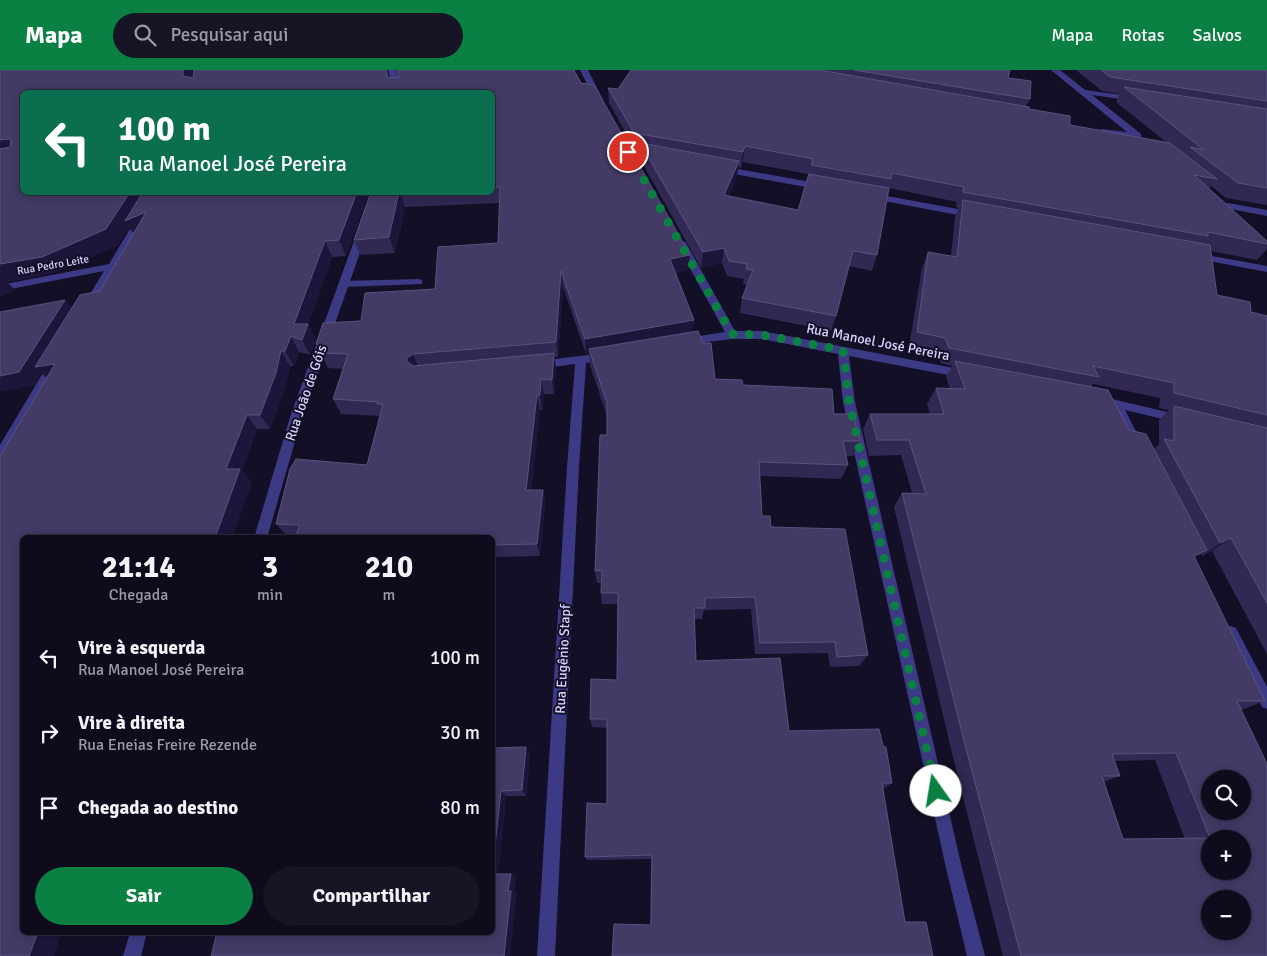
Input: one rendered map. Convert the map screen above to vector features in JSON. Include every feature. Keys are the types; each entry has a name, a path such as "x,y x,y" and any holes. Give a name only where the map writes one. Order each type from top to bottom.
{"street":[{"path":"392,70 397,90"},
{"path":"584,70 602,105"},
{"path":"1055,70 1144,140"},
{"path":"1084,92 1140,100"},
{"path":"1088,129 1136,134"},
{"path":"628,152 666,158"},
{"path":"714,167 831,189"},
{"path":"860,194 986,217"},
{"path":"81,318 155,195"},
{"path":"1242,219 1224,203 1267,213"},
{"name":"Rua João de Góis","path":"261,535 297,414 367,220"},
{"path":"676,236 732,334"},
{"path":"1189,254 1267,269"},
{"name":"Rua Pedro Leite","path":"0,288 110,267"},
{"path":"344,284 419,282"},
{"name":"Rua Manoel José Pereira","path":"678,344 732,334 777,337 979,377"},
{"path":"843,350 851,412 952,859 976,956"},
{"path":"0,455 62,351"},
{"path":"525,366 581,361 620,354"},
{"name":"Rua Eugênio Stapf","path":"546,956 573,467 581,361"},
{"path":"1086,398 1194,422"},
{"path":"1116,404 1142,456"},
{"path":"1225,620 1267,702"},
{"path":"132,956 138,935"}],"building":[{"path":"0,70 183,70 183,76 193,78 194,70 386,70 388,78 399,77 397,70 574,70 581,83 594,85 690,255 670,259 694,320 585,339 561,271 556,342 413,354 407,358 407,361 413,366 554,353 552,380 541,379 540,395 537,395 526,490 543,490 537,544 495,545 495,535 296,535 300,525 276,524 290,469 296,459 367,465 383,404 333,399 348,354 320,353 322,346 316,344 323,323 361,321 365,293 435,289 438,247 498,243 500,187 495,187 495,90 20,90 20,195 128,195 106,229 42,257 0,264 0,149 10,147 11,139 0,140"},
{"path":"631,70 820,70 1029,107 1029,109 1070,116 1070,125 1170,143 1217,179 1194,175 1267,241 1267,244 1208,232 1208,236 963,192 964,187 892,173 891,179 811,165 813,159 745,146 743,152 634,133 608,88 618,89"},
{"path":"854,70 1010,70 1008,78 1031,81 1030,99"},
{"path":"1101,70 1267,70 1267,101 1110,77"},
{"path":"1124,87 1267,109 1267,188 1238,183 1190,147 1204,150"},
{"path":"640,143 739,161 724,195 798,210 809,174 889,188 877,255 853,251 836,316 742,298 753,270 746,269 747,264 729,261 724,248 703,252"},
{"path":"141,195 356,195 339,240 325,241 294,324 308,324 302,340 291,336 285,351 281,351 276,373 260,415 247,415 226,469 240,469 216,535 20,535 20,935 37,935 29,956 0,956 0,456 55,364 35,367 80,295 100,291 146,212 125,221"},
{"path":"370,195 398,195 389,237 354,240"},
{"path":"963,200 1210,245 1217,295 1250,302 1251,312 1267,316 1267,415 1174,393 1174,383 1093,366 1099,377 949,348 945,338 917,332 928,252 957,257"},
{"path":"65,300 19,372 0,376 0,312"},
{"path":"698,331 703,343 711,343 715,379 742,380 743,385 832,389 834,414 853,414 860,441 843,441 848,465 759,462 762,516 770,516 771,527 845,529 868,655 837,657 835,642 760,643 755,597 705,598 705,608 694,608 696,661 780,658 789,731 879,729 883,746 886,747 892,783 882,783 905,922 926,922 933,956 612,956 614,924 651,925 652,855 585,857 587,803 607,804 607,719 590,719 591,679 617,680 618,593 601,593 602,570 595,571 600,435 607,435 607,403 589,349"},
{"path":"955,361 1108,390 1129,430 1146,434 1207,550 1194,556 1265,701 1237,701 1267,764 1267,956 1021,956 964,741 902,493 926,494 909,440 877,440 870,414 944,414 936,388 965,389","holes":["1176,753 1201,816 1201,770 1251,770 1251,820 1203,820 1207,830 1251,830 1251,880 1201,880 1201,838 1123,839 1102,776 1120,776 1112,754"]},
{"path":"1174,406 1267,428 1267,603 1231,538 1220,543 1164,439 1174,441"},
{"path":"526,747 522,790 501,791 495,846 495,748"},
{"path":"495,874 511,874 508,891 511,891 504,956 211,956 216,935 495,935"}],"route":[{"path":"628,152 732,334 784,338 843,350 849,402 936,791"}]}
